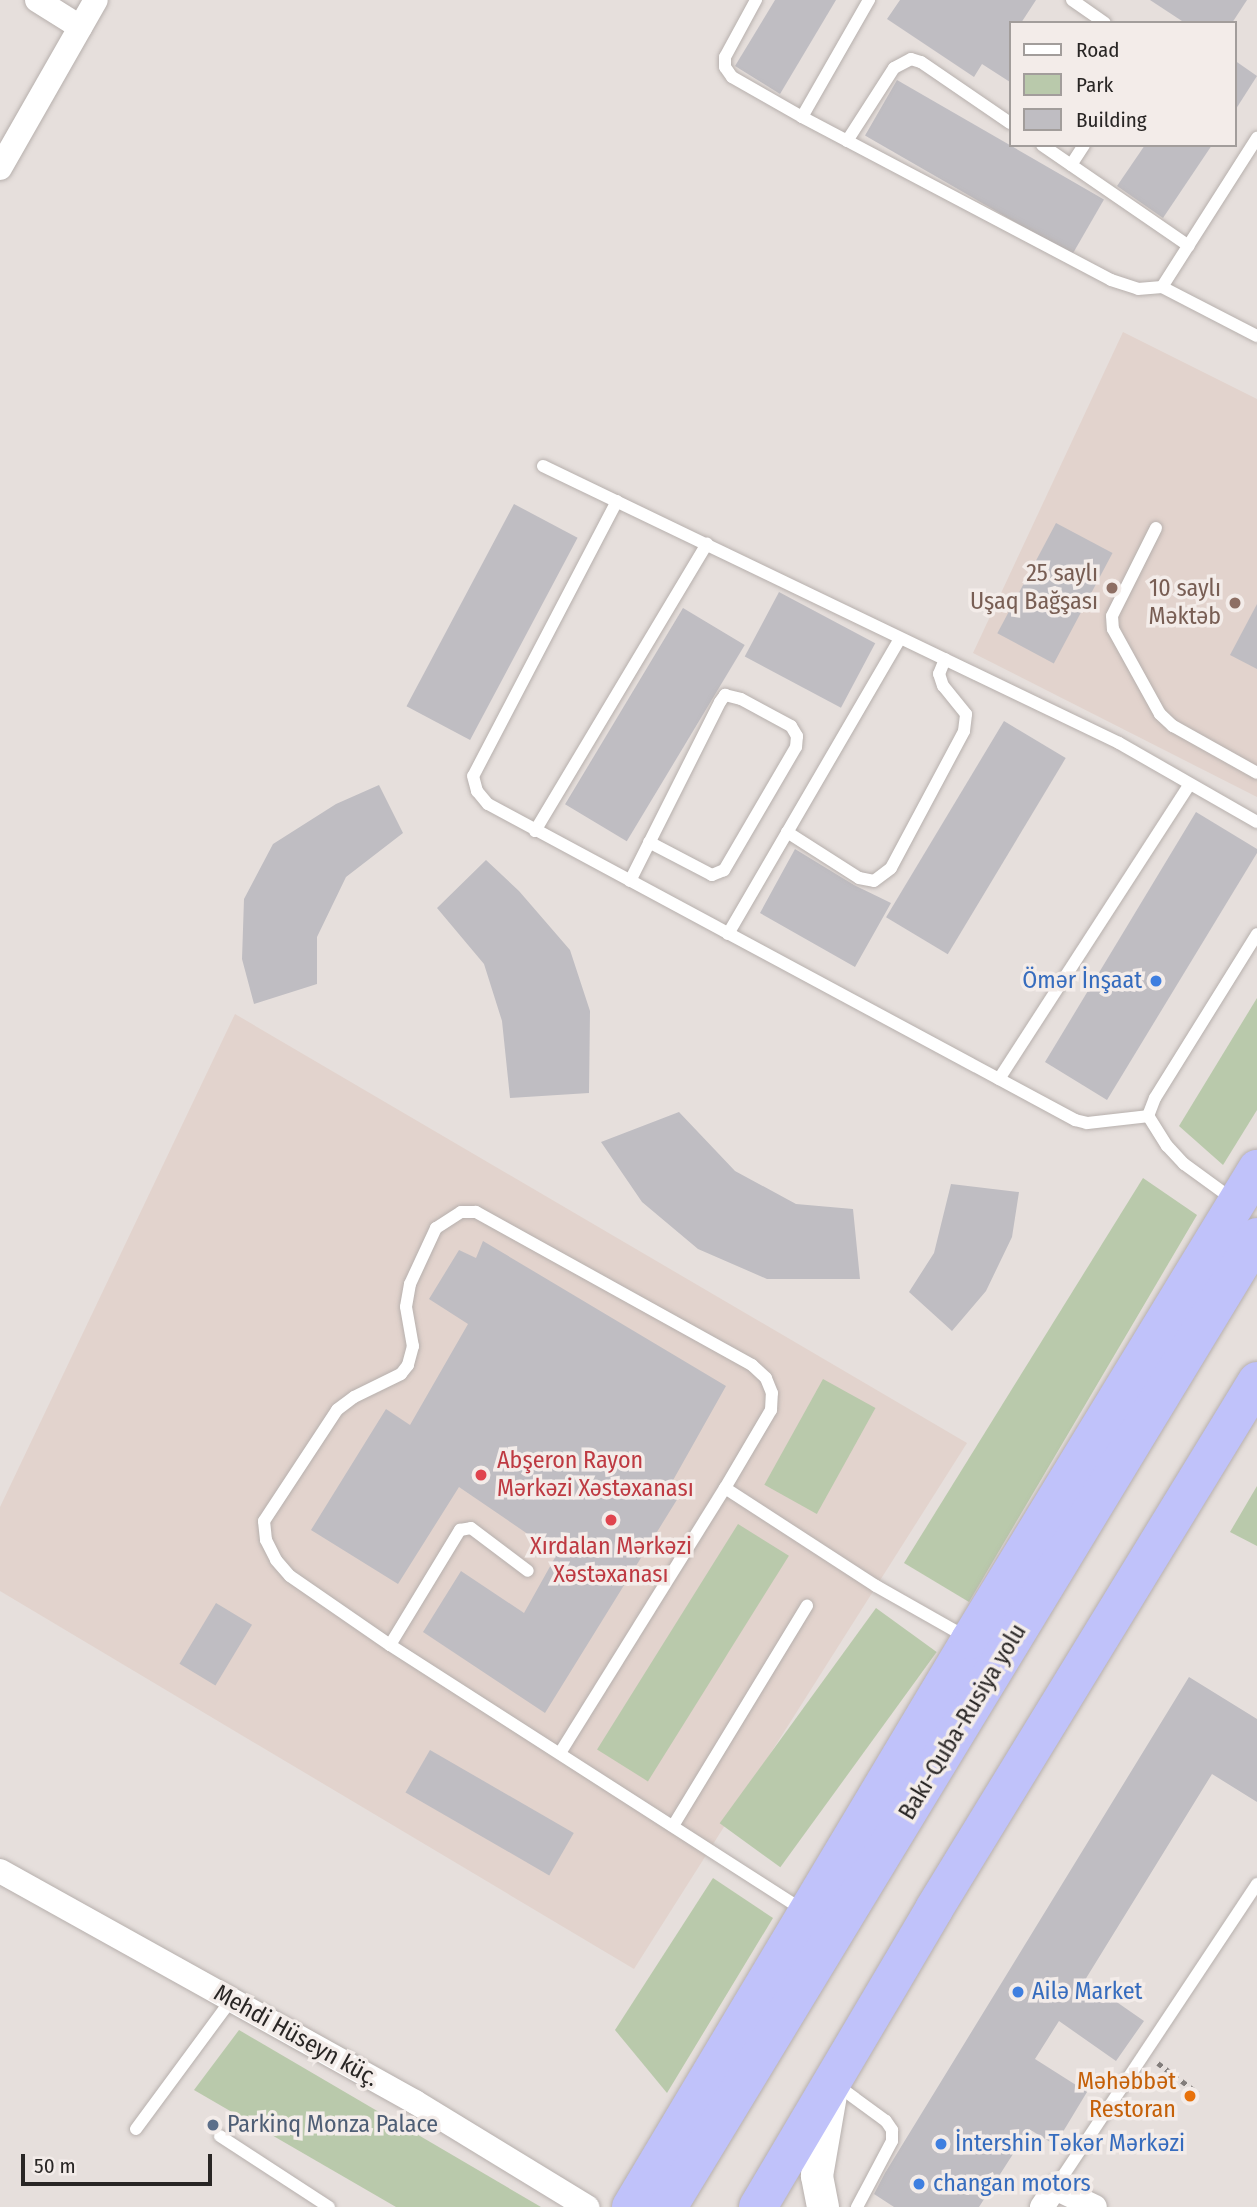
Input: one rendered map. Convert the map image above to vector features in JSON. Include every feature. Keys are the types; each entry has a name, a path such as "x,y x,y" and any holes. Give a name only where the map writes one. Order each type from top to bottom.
{"highway":[{"path":"631,2207 970,1640 1257,1169"},
{"name":"Bakı-Quba-Rusiya yolu","path":"668,2207 1257,1237"},
{"path":"758,2207 934,1909 1257,1381"}],"street":[{"path":"37,0 80,27"},
{"path":"0,168 96,0"},
{"name":"Mehdi Hüseyn küç.","path":"0,1871 415,2102 583,2206"},
{"path":"823,2207 817,2176 834,2082"},
{"path":"1049,2197 1095,2207"}],"lane":[{"path":"756,0 725,57 725,67 732,77 847,141 1111,279 1138,289 1162,287 1257,336"},
{"path":"802,117 869,0"},
{"path":"1072,0 1102,21"},
{"path":"847,141 894,68 911,59 921,62 1009,122"},
{"path":"1162,287 1257,138"},
{"path":"1045,147 1188,246"},
{"path":"1071,165 1083,147"},
{"path":"542,466 1119,743 1257,822"},
{"path":"617,501 473,776 477,791 488,804 1075,1120 1087,1123 1148,1116"},
{"path":"1156,528 1112,616 1113,629 1160,714 1173,726 1257,774"},
{"path":"535,831 707,544"},
{"path":"728,934 900,638"},
{"path":"787,832 859,878 874,881 891,868 964,731 966,714 943,686 939,674 945,659"},
{"path":"629,881 649,842 725,695 741,699 791,726 797,736 796,747 724,870 712,875 700,871 649,842"},
{"path":"999,1079 1190,784"},
{"path":"1148,1116 1155,1098 1257,934"},
{"path":"1148,1116 1167,1146 1184,1164 1237,1202"},
{"path":"560,1753 771,1410 772,1393 766,1378 752,1365 476,1212 461,1212 436,1228 410,1284 406,1307 414,1346 408,1365 401,1374 354,1397 337,1410 264,1521 266,1540 275,1560 290,1576 390,1645 807,1913"},
{"path":"725,1488 876,1586 970,1640"},
{"path":"390,1645 460,1530 471,1528 528,1571"},
{"path":"673,1826 807,1606"},
{"path":"1049,2197 1257,1884"},
{"path":"136,2129 232,1999"},
{"path":"834,2082 886,2120 892,2130 892,2141 857,2207"},
{"path":"220,2136 329,2207"}],"path":[{"path":"1146,2054 1198,2093"}],"shaded area":[{"name":"25 saylı Uşaq Bağşası","path":"1123,332 1257,399 1257,797 973,653"},
{"name":"Abşeron Rayon Mərkəzi Xəstəxanası","path":"235,1014 967,1443 634,1969 0,1591 0,1507"}],"green space":[{"path":"1257,998 1257,1110 1223,1165 1179,1126"},
{"path":"1143,1178 1197,1215 969,1602 904,1563"},
{"path":"823,1379 875,1408 817,1514 764,1485"},
{"path":"1257,1486 1257,1546 1230,1532"},
{"path":"738,1524 789,1556 648,1781 597,1750"},
{"path":"876,1608 937,1652 780,1867 720,1823"},
{"path":"713,1878 773,1918 667,2093 615,2030"},
{"path":"239,2030 541,2207 396,2207 194,2090"}],"building":[{"path":"775,0 836,0 780,94 735,66"},
{"path":"900,0 1036,0 1022,21 1009,21 1009,81 982,64 974,77 887,19"},
{"path":"1150,0 1247,0 1233,21 1182,21"},
{"path":"1236,61 1257,76 1236,109"},
{"path":"897,80 1104,199 1072,255 865,135"},
{"path":"1144,147 1211,147 1163,218 1117,186"},
{"path":"514,504 578,538 470,740 406,706"},
{"path":"1056,523 1113,553 1054,663 997,633"},
{"path":"779,592 875,643 841,708 745,656"},
{"path":"1257,604 1257,669 1230,655"},
{"path":"683,608 745,645 627,841 565,804"},
{"path":"1004,721 1066,758 948,954 886,917"},
{"path":"379,785 403,833 346,877 317,937 317,984 254,1004 242,959 244,899 273,844 336,804"},
{"path":"1196,812 1257,849 1257,853 1107,1100 1045,1062"},
{"path":"795,849 854,885 891,903 855,967 760,913"},
{"path":"486,860 519,891 570,950 590,1011 589,1093 510,1098 502,1021 484,964 437,908"},
{"path":"679,1112 735,1171 796,1204 853,1209 860,1279 767,1279 698,1249 642,1202 601,1142"},
{"path":"951,1184 1019,1192 1012,1237 986,1291 952,1331 909,1292 934,1253"},
{"path":"483,1241 726,1386 667,1491 678,1498 545,1713 423,1632 461,1571 524,1613 557,1554 459,1487 398,1584 311,1530 386,1409 410,1425 468,1324 429,1299 459,1250 476,1258"},
{"path":"216,1603 252,1625 215,1685 179,1664"},
{"path":"1189,1677 1257,1719 1257,1802 1212,1774 1085,1980 1144,2021 1116,2061 1059,2021 1035,2059 1087,2092 1055,2145 1029,2129 979,2207 894,2207 874,2194 885,2173"},
{"path":"430,1750 574,1833 549,1875 406,1792"}],"place":[{"name":"25 saylı Uşaq Bağşası","path":"1112,588"},
{"name":"10 saylı Məktəb","path":"1235,603"},
{"name":"Ömər İnşaat","path":"1156,981"},
{"name":"Abşeron Rayon Mərkəzi Xəstəxanası","path":"481,1475"},
{"name":"Xırdalan Mərkəzi Xəstəxanası","path":"611,1520"},
{"name":"Ailə Market","path":"1018,1992"},
{"name":"Məhəbbət Restoran","path":"1190,2096"},
{"name":"Parkinq Monza Palace","path":"213,2125"},
{"name":"İntershin Tәkәr Mәrkәzi","path":"941,2144"},
{"name":"changan motors","path":"919,2184"}]}
